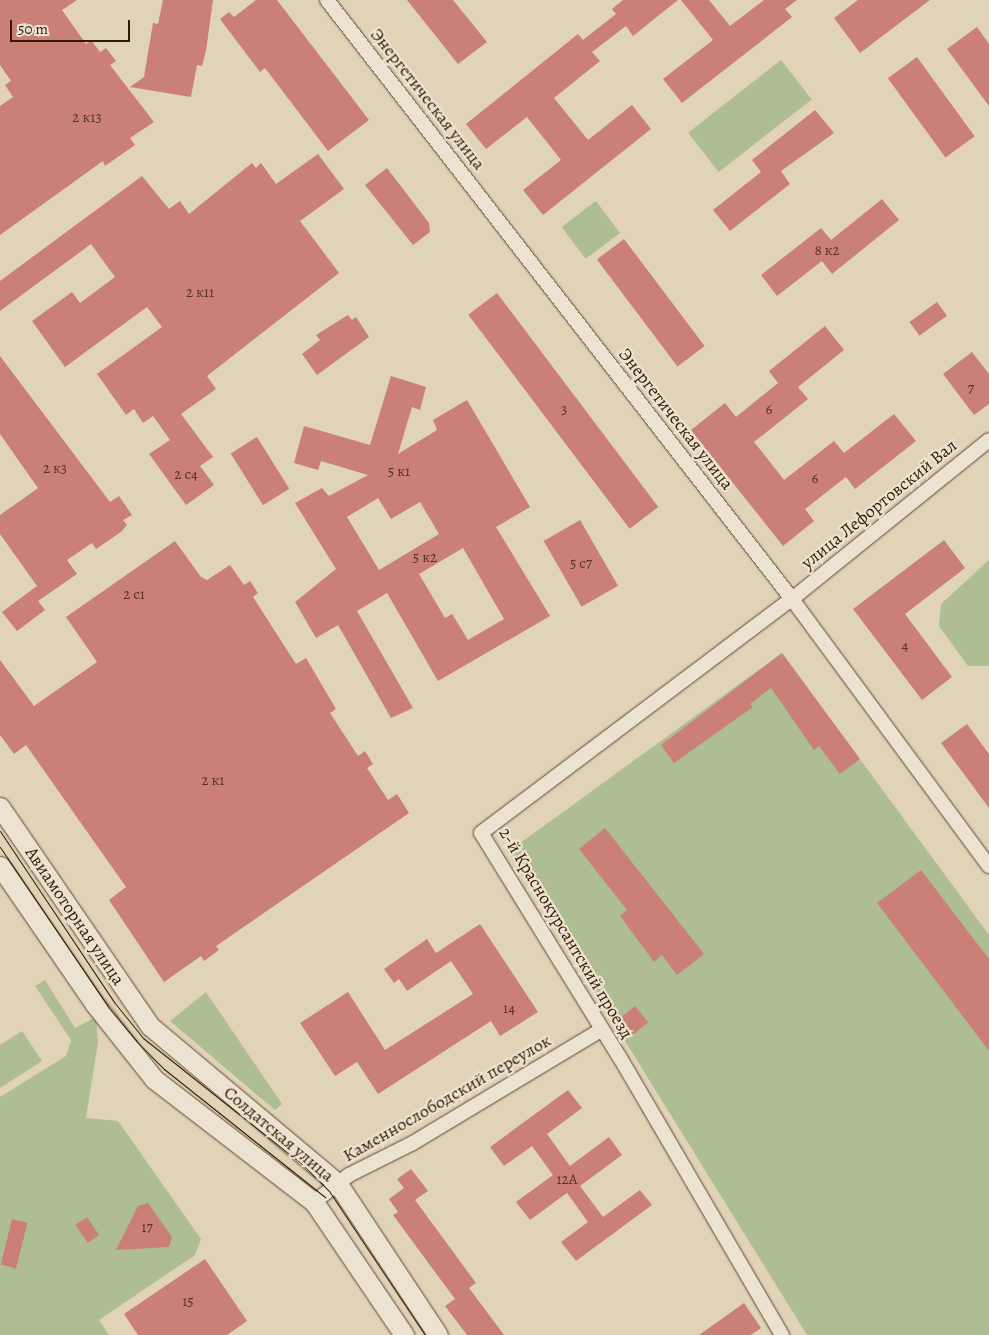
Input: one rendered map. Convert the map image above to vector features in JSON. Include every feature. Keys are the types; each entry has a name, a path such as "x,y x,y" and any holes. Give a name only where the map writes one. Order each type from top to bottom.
{"main road":[{"name":"Авиамоторная улица","path":"1,809 150,1026"},
{"name":"Авиамоторная улица","path":"0,866 128,1048"},
{"name":"Солдатская улица","path":"150,1026 338,1184 438,1335"},
{"name":"Солдатская улица","path":"128,1048 154,1079 314,1202 404,1335"}],"street":[{"name":"Энергетическая улица","path":"327,0 792,599 989,866"},
{"name":"улица Лефортовский Вал","path":"792,599 989,440"},
{"name":"2-й Краснокурсантский проезд","path":"782,1335 601,1030 481,833 792,599"},
{"name":"Каменнослободский переулок","path":"314,1202 338,1184 601,1030"}],"green space":[{"path":"781,60 812,99 719,172 688,133"},
{"path":"596,201 620,233 586,259 562,227"},
{"path":"989,560 989,666 968,666 939,626 941,604"},
{"path":"782,653 989,935 989,1335 807,1335 508,852"},
{"path":"45,980 75,1028 96,1017 98,1042 86,1118 118,1121 201,1239 195,1255 99,1320 109,1335 0,1335 0,1097 66,1056 71,1040 35,986"},
{"path":"206,992 282,1104 275,1110 170,1021"},
{"path":"22,1031 42,1061 0,1088 0,1045"}],"building":[{"path":"0,0 77,0 62,10 86,44 91,40 100,52 106,48 116,61 110,65 154,122 130,138 135,145 105,166 103,161 0,235 0,106 13,97 5,85 11,81 0,65"},
{"path":"163,0 213,0 206,51 202,66 197,65 191,97 130,87 144,77 153,23 158,24"},
{"path":"256,0 277,0 369,120 328,151 265,68 260,72 220,19 229,12 234,17"},
{"path":"407,0 453,0 487,42 458,64"},
{"path":"623,0 678,0 633,36 626,26 592,52 600,61 554,98 588,140 632,105 651,129 543,215 523,190 561,160 527,117 486,149 466,124 578,34 583,40 616,14 612,9"},
{"path":"681,0 709,0 730,26 764,0 797,0 785,9 792,17 682,103 663,79 713,40"},
{"path":"858,0 930,0 860,53 834,18"},
{"path":"977,27 989,44 989,106 947,49"},
{"path":"917,57 975,136 945,157 888,78"},
{"path":"815,110 834,133 781,171 790,184 730,231 713,210 761,172 752,160"},
{"path":"318,154 344,189 300,221 339,273 207,376 216,389 181,414 213,457 200,466 214,485 186,505 149,454 170,440 153,416 143,423 134,409 126,415 97,374 162,327 147,307 65,367 32,321 72,292 80,303 115,277 91,244 0,311 0,281 142,176 169,209 180,201 189,214 252,163 256,168 261,163 276,184"},
{"path":"387,168 429,223 430,232 413,245 365,185"},
{"path":"882,199 899,220 832,274 822,261 777,296 761,275 821,228 831,240"},
{"path":"624,239 705,346 677,366 597,259"},
{"path":"497,293 658,507 630,529 468,315"},
{"path":"937,302 947,316 919,336 909,322"},
{"path":"348,315 352,320 356,317 369,337 317,375 302,354 320,340 316,335"},
{"path":"825,326 844,350 798,387 808,399 754,442 784,480 834,441 844,453 894,414 916,441 855,489 846,477 805,509 814,521 783,546 691,430 725,403 736,417 778,383 769,371"},
{"path":"972,352 989,374 989,404 974,415 943,374"},
{"path":"0,356 110,502 119,496 132,515 123,520 127,525 121,532 96,549 92,543 67,560 77,574 38,601 45,610 17,631 2,612 37,586 0,534 0,515 38,488 0,434"},
{"path":"391,376 426,387 420,410 412,407 398,454 437,430 433,420 467,400 530,507 496,527 550,616 438,681 387,593 357,611 413,708 391,718 338,625 316,638 295,602 336,569 295,503 322,488 329,496 368,475 321,461 318,470 294,463 304,426 370,445","holes":["378,498 391,519 420,502 439,534 379,570 347,517","463,548 504,619 468,640 452,614 445,618 419,574"]},
{"path":"257,437 289,489 263,505 231,453"},
{"path":"580,520 618,586 582,607 544,541"},
{"path":"944,540 965,568 905,614 952,677 922,700 853,609"},
{"path":"175,541 201,577 207,580 230,565 244,585 250,581 258,593 253,597 296,664 306,658 336,709 330,713 358,756 365,751 373,764 367,768 388,800 397,794 409,813 216,946 219,950 204,961 201,956 164,982 109,900 126,887 26,745 14,754 0,735 0,660 34,706 97,662 66,617"},
{"path":"782,653 860,759 840,774 819,746 814,750 771,688 750,704 753,707 674,763 661,745"},
{"path":"967,724 989,754 989,808 941,743"},
{"path":"605,828 704,954 677,975 662,955 654,962 620,916 627,910 579,849"},
{"path":"921,870 989,959 989,1051 877,903"},
{"path":"480,924 538,1012 500,1036 491,1021 378,1094 357,1062 335,1076 300,1023 348,992 385,1050 473,994 451,961 407,991 399,979 394,983 384,969 427,939 436,953"},
{"path":"635,1006 648,1022 630,1037 616,1021"},
{"path":"568,1090 582,1108 547,1134 570,1166 609,1137 622,1155 580,1186 603,1217 640,1190 652,1205 576,1261 561,1242 588,1222 567,1193 530,1220 516,1202 553,1175 532,1146 504,1166 490,1147"},
{"path":"411,1169 428,1191 415,1200 476,1283 469,1288 504,1335 467,1335 445,1306 455,1299 393,1215 398,1212 389,1199 404,1188 397,1179"},
{"path":"148,1203 172,1237 169,1247 116,1250 138,1206"},
{"path":"87,1217 99,1235 88,1243 75,1225"},
{"path":"12,1219 28,1223 16,1268 1,1265"},
{"path":"205,1259 247,1321 227,1335 138,1335 124,1314"},
{"path":"744,1303 761,1328 751,1335 699,1335"}],"tram line":[{"path":"0,831 114,1002 143,1038 302,1164 329,1191 425,1335"},
{"path":"0,847 109,1008 138,1043 164,1069 325,1197"}]}
